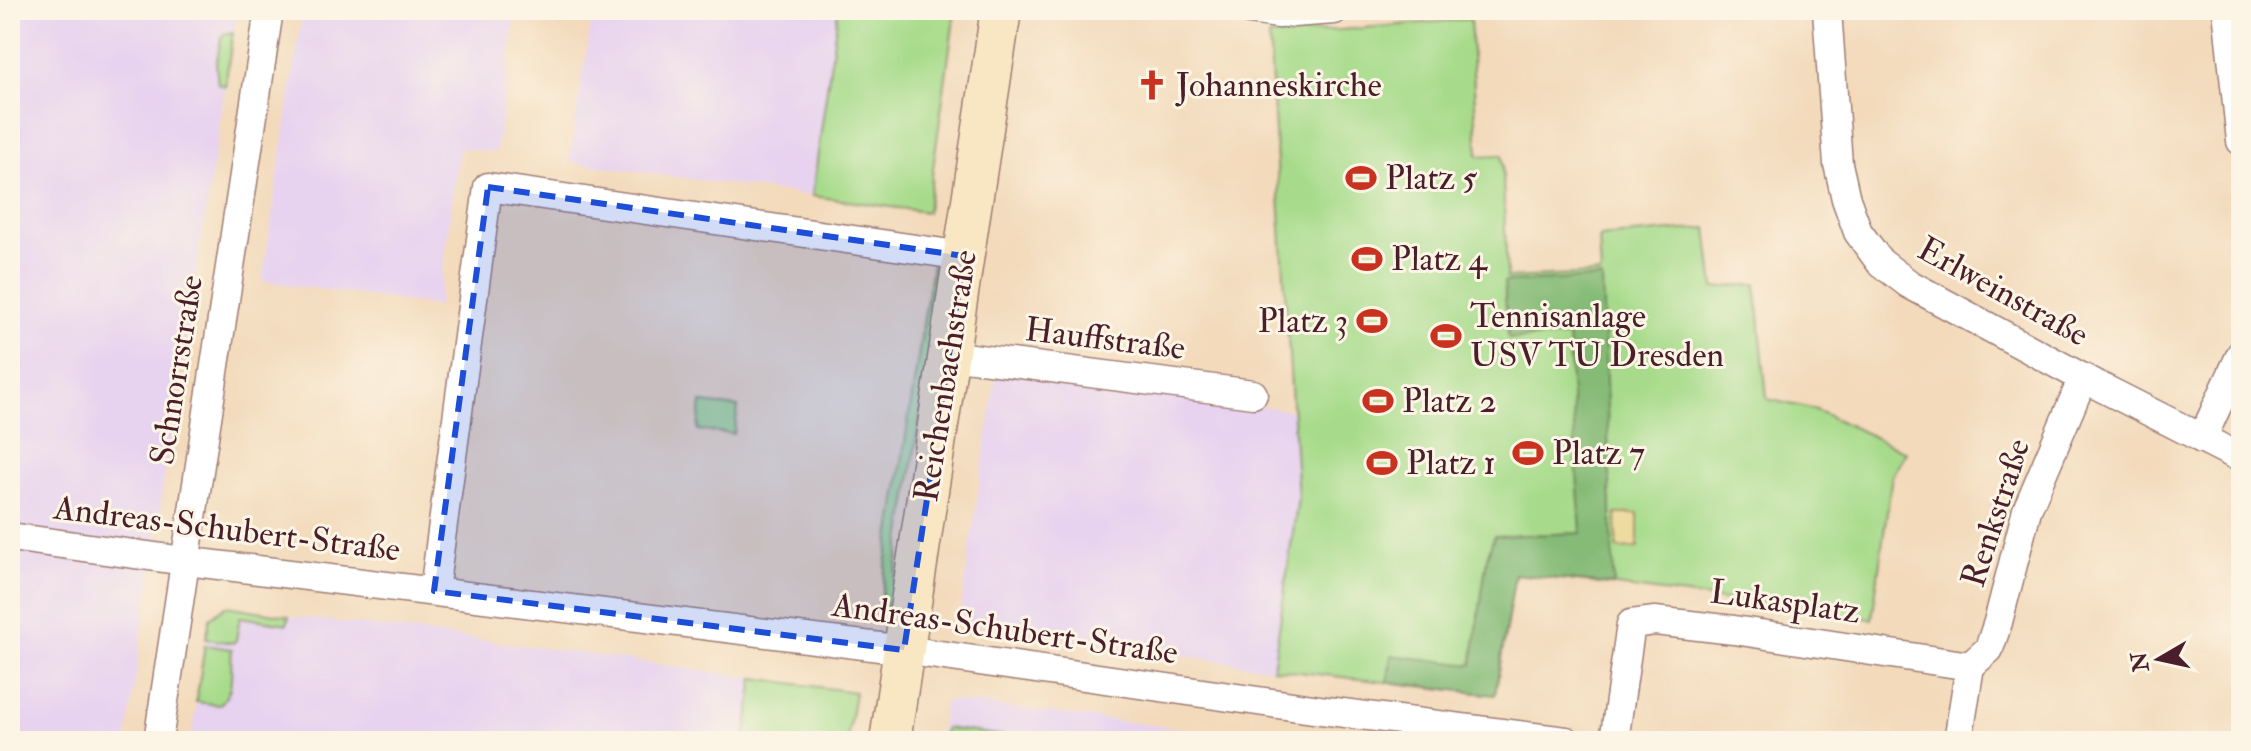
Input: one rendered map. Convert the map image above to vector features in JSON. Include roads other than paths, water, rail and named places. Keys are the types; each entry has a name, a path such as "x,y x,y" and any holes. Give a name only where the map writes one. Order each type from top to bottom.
{"street":[{"name":"Schnorrstraße","path":"158,741 269,10"},
{"name":"Reichenbachstraße","path":"890,741 1001,10"},
{"path":"1249,10 1279,14 1334,10"},
{"name":"Erlweinstraße","path":"1827,10 1838,164 1858,232 1880,262 1909,284 2083,378 2241,458"},
{"path":"2227,10 2241,141"},
{"name":"Andreas-Schubert-Straße","path":"434,591 488,187 964,256"},
{"path":"2202,439 2241,354"},
{"name":"Hauffstraße","path":"949,355 1253,394"},
{"name":"Renkstraße","path":"1970,666 1989,649 2027,510 2083,378"},
{"name":"Andreas-Schubert-Straße","path":"10,537 904,650 1306,708 1566,741"},
{"name":"Lukasplatz","path":"1614,741 1631,624 1655,621 1734,630 1970,666"},
{"path":"1958,741 1970,666"}],"place":[{"name":"Johanneskirche","path":"1152,85"},
{"name":"Platz 5","path":"1361,178"},
{"name":"Platz 4","path":"1367,259"},
{"name":"Platz 3","path":"1372,321"},
{"name":"Tennisanlage USV TU Dresden","path":"1446,336"},
{"name":"Platz 2","path":"1378,401"},
{"name":"Platz 7","path":"1528,453"},
{"name":"Platz 1","path":"1382,463"}]}
